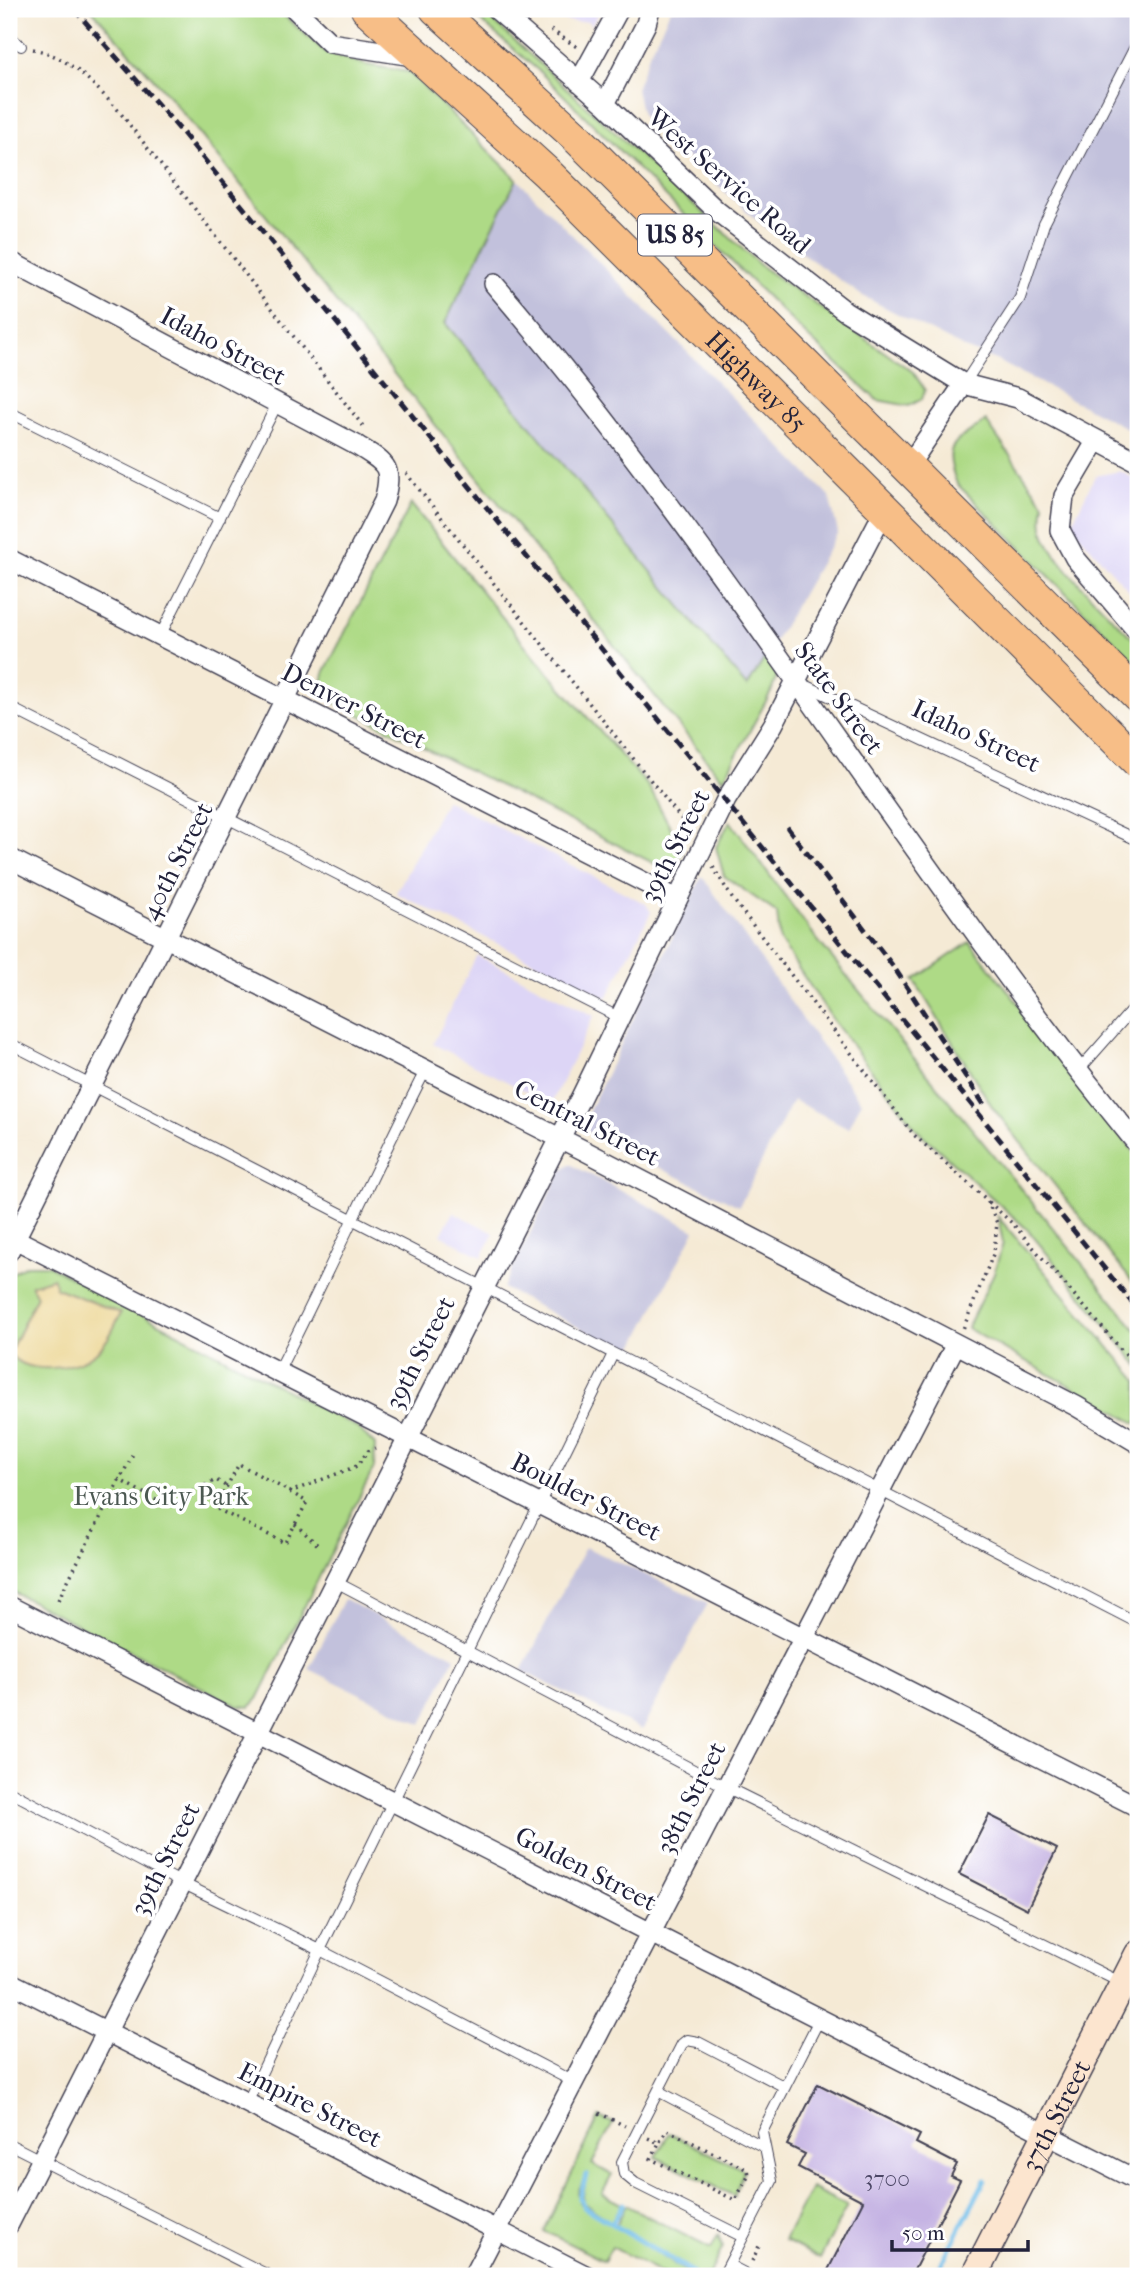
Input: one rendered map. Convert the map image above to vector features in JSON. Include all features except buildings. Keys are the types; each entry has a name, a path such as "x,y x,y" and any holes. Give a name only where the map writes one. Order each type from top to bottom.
{"highway":[{"name":"Highway 85","path":"367,9 547,173 1138,762"},
{"name":"Highway 85","path":"436,9 574,135 1138,695"}],"main road":[{"name":"37th Street","path":"974,2276 1046,2134 1131,1987 1138,1954"}],"street":[{"path":"295,9 330,43 422,58"},
{"name":"West Service Road","path":"496,9 605,104 717,211 845,311 964,384 1018,398 1138,462"},
{"path":"579,82 619,9"},
{"path":"605,104 646,24 650,9"},
{"name":"Idaho Street","path":"9,261 383,462 389,470 386,493"},
{"name":"State Street","path":"494,284 604,417 797,681 953,903 1134,1138"},
{"path":"907,468 964,384"},
{"path":"1097,440 1064,496 1060,530 1075,558 1138,632"},
{"name":"40th Street","path":"11,1242 167,939 386,493"},
{"name":"39th Street","path":"9,2224 620,1018 726,800 797,681 885,509"},
{"name":"Denver Street","path":"9,559 677,899"},
{"name":"Central Street","path":"9,858 558,1137 956,1344 1138,1443"},
{"name":"Boulder Street","path":"11,1242 407,1436 1138,1807"},
{"name":"38th Street","path":"473,2276 877,1491 956,1344"},
{"name":"Golden Street","path":"9,1606 257,1735 652,1932 1138,2182"},
{"name":"Empire Street","path":"9,1982 587,2276"}],"lane":[{"path":"9,36 21,47"},
{"path":"964,384 1020,298 1044,224 1138,41"},
{"path":"160,636 276,404"},
{"path":"9,412 219,518"},
{"name":"Idaho Street","path":"797,681 1133,838"},
{"path":"9,707 620,1018"},
{"path":"1079,1070 1138,1003"},
{"path":"9,1043 1138,1623"},
{"path":"278,1372 355,1220 365,1190 425,1071"},
{"path":"247,2103 613,1354"},
{"path":"334,1581 726,1787 1131,1987"},
{"path":"9,1791 182,1883 320,1950 573,2082"},
{"path":"723,2276 772,2181 762,2132 820,2018"},
{"path":"743,2237 635,2183 624,2174 622,2162 687,2040 698,2042 785,2087"},
{"path":"658,2091 764,2147"},
{"path":"9,2144 270,2276"},
{"path":"729,2265 749,2273"}],"path":[{"path":"21,47 50,52 84,75 119,111 366,429"},
{"path":"398,465 687,823 732,898 914,1135 1014,1225 1138,1368"},
{"path":"956,1344 994,1252 997,1223 987,1200"},
{"path":"290,1492 357,1466 368,1451 375,1448"},
{"path":"58,1600 134,1452"},
{"path":"240,1464 290,1492 307,1502 285,1543 215,1508 240,1464"},
{"path":"118,1479 165,1505 216,1480 227,1487"},
{"path":"295,1524 320,1547"},
{"path":"599,2113 627,2127"},
{"path":"735,2200 748,2176 748,2170 667,2130 651,2159 735,2200 744,2204"},
{"path":"649,2138 659,2143"},
{"path":"748,2176 756,2180"},
{"path":"749,2273 760,2244"}],"shaded area":[{"path":"533,9 601,9 591,26 588,21 574,22 542,16"},
{"path":"671,9 1138,9 1138,434 998,361 962,347 861,295 761,224 658,132 642,115 636,89 649,54"},
{"path":"517,179 829,496 838,532 748,688 445,323"},
{"path":"1120,471 1138,481 1138,601 1075,530 1073,521 1095,476"},
{"path":"446,800 646,904 651,912 607,998 396,893"},
{"path":"702,876 861,1102 849,1128 793,1100 739,1206 593,1136 584,1128 585,1119"},
{"path":"477,955 594,1016 551,1104 433,1044"},
{"path":"570,1164 695,1230 630,1354 503,1288 561,1171"},
{"path":"453,1212 494,1233 482,1257 441,1235"},
{"path":"585,1547 708,1603 642,1730 522,1671"},
{"path":"344,1599 455,1657 422,1724 309,1669"}],"green space":[{"path":"91,9 276,9 327,53 367,65 409,72 517,179 445,323 747,687 768,653 777,676 723,780 169,96"},
{"path":"467,9 480,9 761,266 913,372 925,390 922,399 909,406 877,400 807,336 540,72"},
{"path":"986,421 1044,504 1043,528 1052,549 1087,592 1138,644 1138,665 957,484 950,460 954,445"},
{"path":"411,504 537,660 649,787 683,851 676,865 665,869 332,701 322,684 324,673"},
{"path":"730,821 815,937 1138,1332 1138,1365 1028,1230 918,1131 835,1023 780,941 777,913 724,876 716,847"},
{"path":"970,942 1138,1157 1138,1289 993,1108 914,980"},
{"path":"998,1217 1138,1381 1138,1424 967,1328 994,1273 1003,1243"},
{"name":"Evans City Park","path":"26,1265 48,1265 357,1427 375,1445 374,1468 258,1699 250,1707 238,1706 9,1590 9,1275"},
{"path":"599,2117 613,2123 592,2164 612,2175 602,2194 621,2204 611,2222 582,2202 587,2173 578,2192 580,2204 690,2274 694,2273 692,2270 616,2225 626,2205 711,2249 718,2235 723,2247 709,2275 668,2276 612,2247 604,2261 544,2231"},
{"path":"669,2133 744,2170 734,2196 656,2157"},
{"path":"811,2188 847,2206 820,2259 784,2240"}],"sand":[{"path":"53,1278 56,1288 121,1313 103,1346 94,1354 62,1367 38,1368 17,1360 9,1353 37,1296 31,1285"}],"waterway":[{"path":"586,2175 580,2198 584,2207 692,2272"},
{"path":"935,2276 985,2180"},
{"path":"612,2223 623,2204"}],"railway":[{"path":"74,9 182,132 1138,1310"},
{"path":"787,827 895,969 985,1106"}]}
